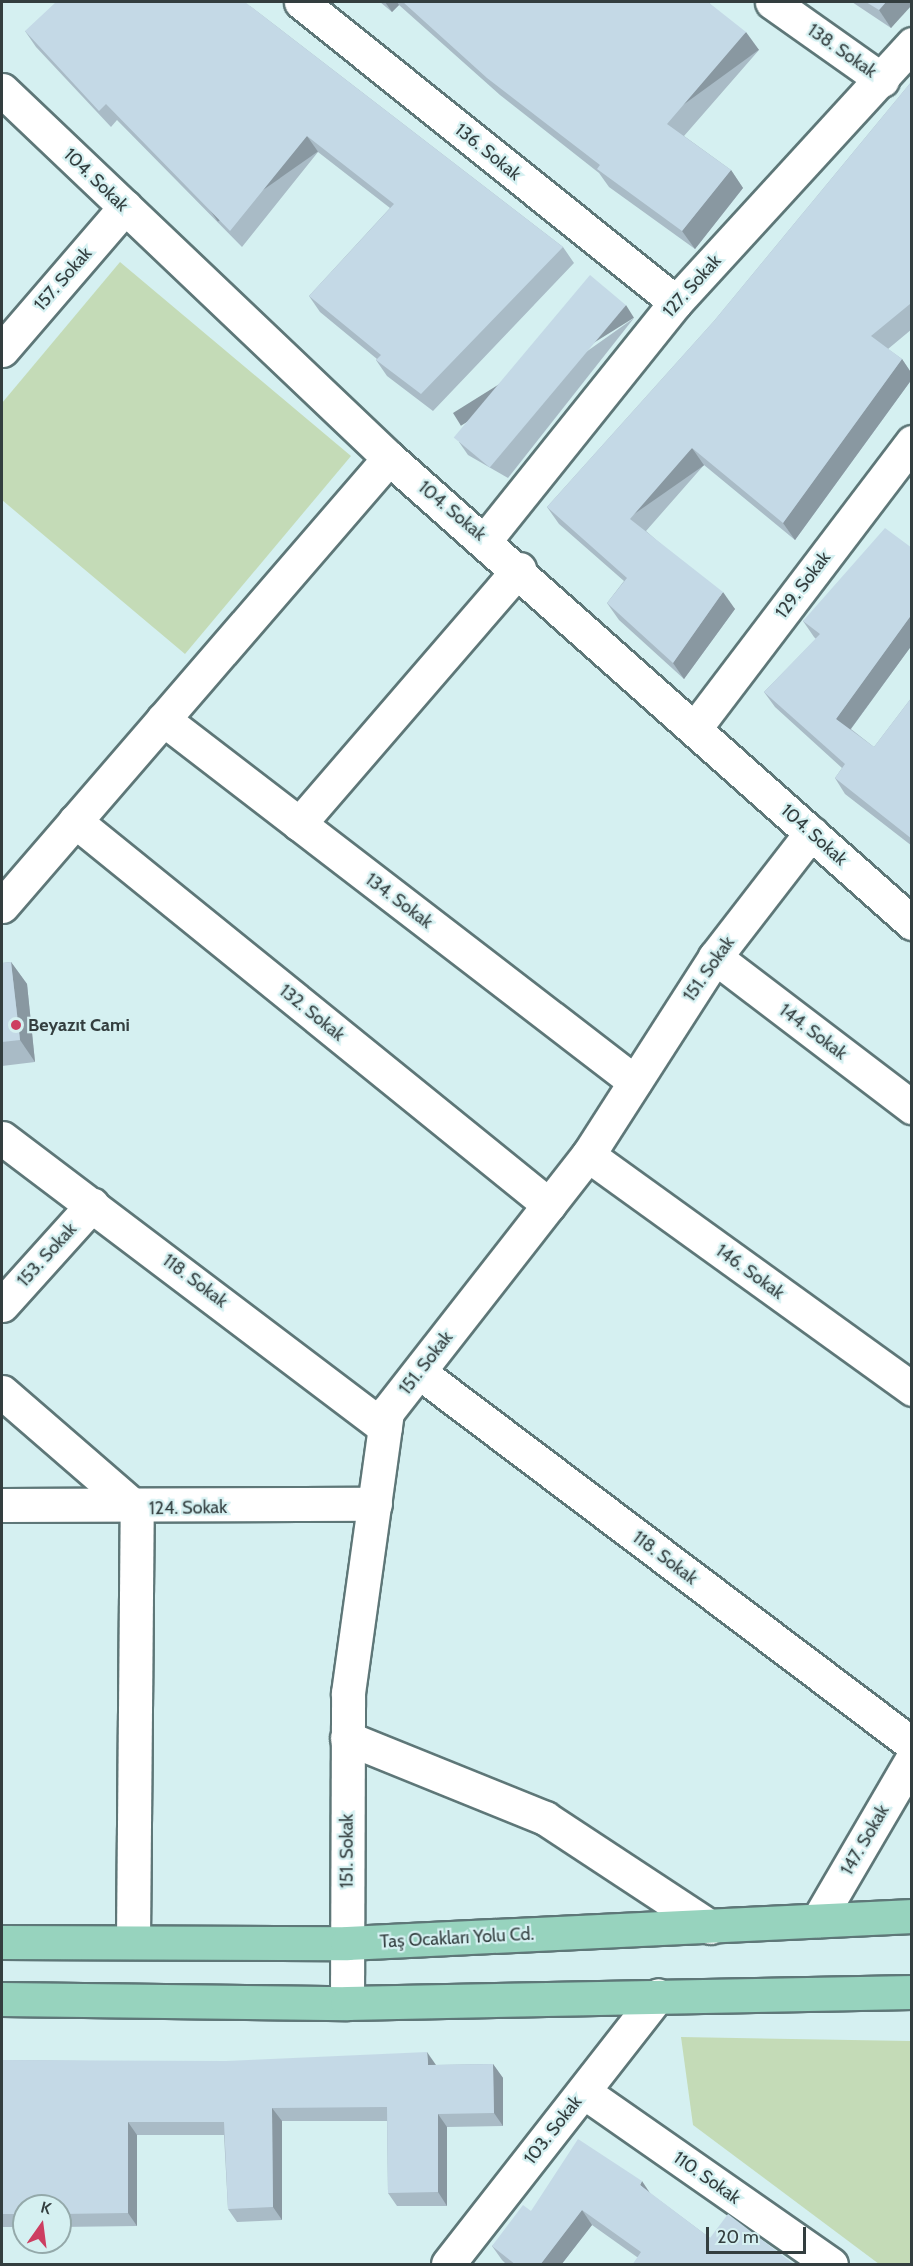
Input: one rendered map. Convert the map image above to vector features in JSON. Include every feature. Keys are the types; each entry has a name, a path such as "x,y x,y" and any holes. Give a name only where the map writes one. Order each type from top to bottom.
{"main road":[{"name":"Taş Ocakları Yolu Cd.","path":"2,1942 133,1939 347,1943 912,1916"},
{"path":"2,1999 347,2003 909,1990"}],"street":[{"name":"136. Sokak","path":"302,2 676,302"},
{"name":"138. Sokak","path":"772,2 882,80"},
{"name":"127. Sokak","path":"486,539 676,302 882,80 912,44"},
{"name":"104. Sokak","path":"2,90 389,458 519,568 912,923"},
{"name":"157. Sokak","path":"2,350 125,207"},
{"name":"129. Sokak","path":"695,728 912,442"},
{"path":"2,906 389,458"},
{"path":"299,824 519,568"},
{"name":"134. Sokak","path":"163,719 635,1082"},
{"name":"132. Sokak","path":"75,821 549,1205"},
{"name":"151. Sokak","path":"347,2003 346,1738 387,1412 588,1155 715,957 812,833"},
{"name":"144. Sokak","path":"715,957 912,1107"},
{"name":"118. Sokak","path":"2,1138 385,1428"},
{"name":"146. Sokak","path":"588,1155 912,1389"},
{"name":"153. Sokak","path":"2,1305 92,1204"},
{"name":"118. Sokak","path":"419,1372 912,1744"},
{"path":"2,1392 137,1509 133,1939"},
{"name":"124. Sokak","path":"2,1505 137,1509 375,1504"},
{"path":"346,1738 545,1818 710,1927"},
{"name":"147. Sokak","path":"818,1920 912,1759"},
{"name":"103. Sokak","path":"448,2265 658,1995"},
{"name":"110. Sokak","path":"584,2092 831,2265"}],"green space":[{"path":"120,262 351,456 185,654 2,500 2,403"},
{"path":"681,2037 911,2041 911,2264 879,2264 693,2125"}],"building":[{"path":"56,2 245,2 563,247 421,394 376,360 381,355 309,296 394,204 307,136 230,231 106,104 99,111 25,31"},
{"path":"403,2 708,2 746,32 667,124 731,170 682,231 597,169 600,165 487,78"},
{"path":"866,2 886,2 879,10"},
{"path":"912,81 912,304 871,336 902,359 783,523 692,448 630,519 723,592 673,663 607,603 627,578 547,507 714,321"},
{"path":"590,275 626,305 490,468 454,437"},
{"path":"885,528 912,548 912,614 836,719 874,747 912,697 912,839 835,778 845,764 764,692 820,634 803,621"},
{"path":"11,962 20,1040 2,1042 2,963"},
{"path":"427,2052 428,2065 493,2064 494,2113 438,2114 438,2192 388,2193 387,2107 272,2108 273,2207 228,2209 224,2122 128,2122 128,2213 72,2214 72,2194 12,2194 12,2214 2,2214 2,2060 226,2061"},
{"path":"578,2139 642,2181 640,2185 710,2238 728,2214 795,2265 632,2265 641,2252 582,2210 540,2265 516,2265 492,2246 523,2205 531,2211"}],"place":[{"name":"Beyazıt Cami","path":"16,1025"}]}
